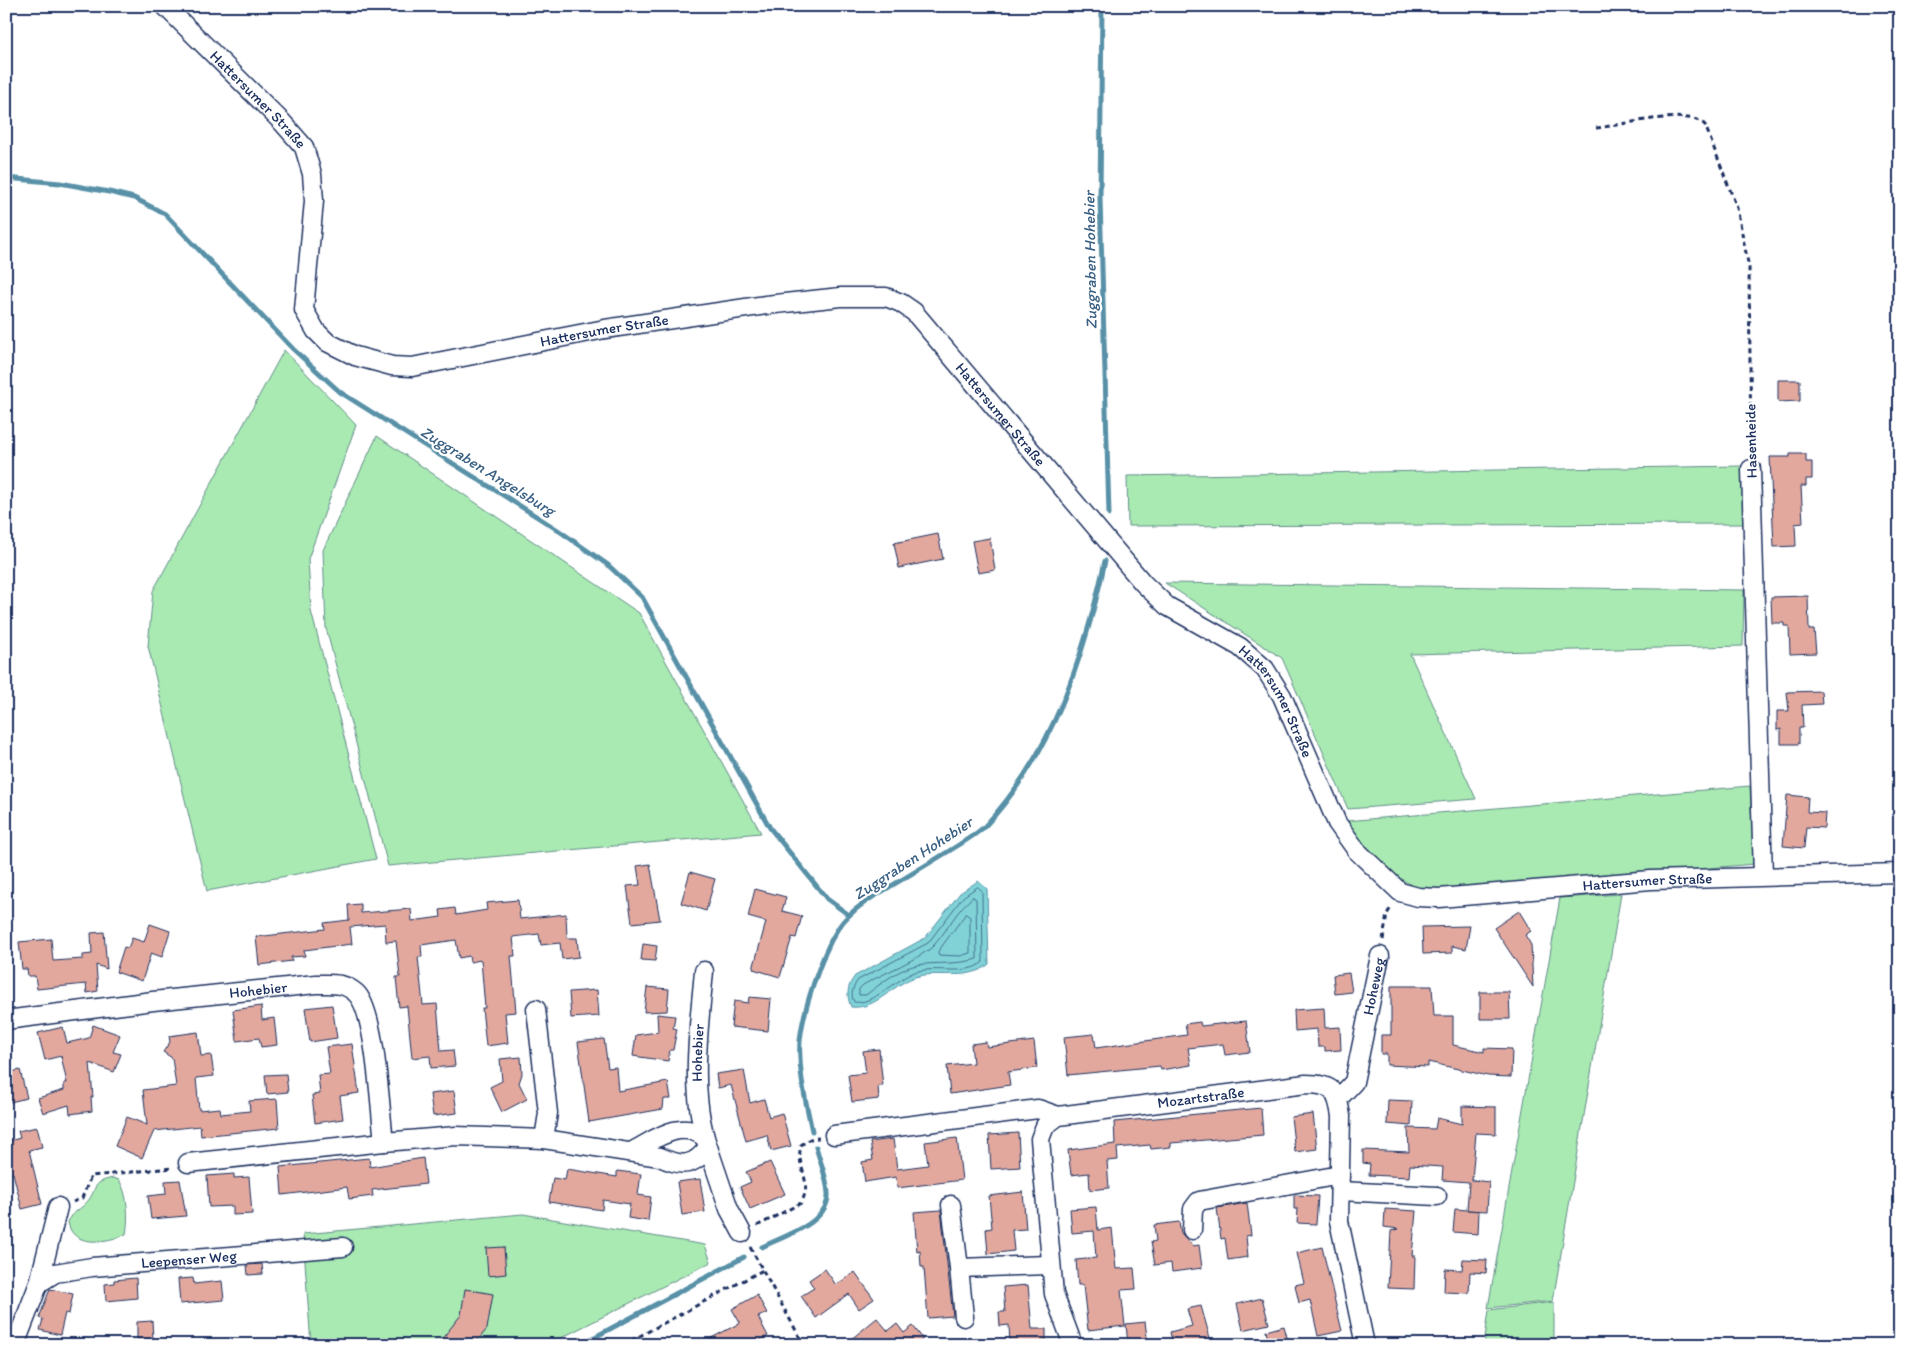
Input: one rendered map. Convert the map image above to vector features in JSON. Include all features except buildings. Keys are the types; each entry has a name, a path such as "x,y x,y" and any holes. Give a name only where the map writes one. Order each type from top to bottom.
{"street":[{"name":"Hattersumer Straße","path":"166,6 282,122 304,147 312,174 314,201 304,310 316,331 327,342 355,356 392,366 412,366 605,329 766,305 873,296 901,302 920,319 1143,583 1167,606 1240,647 1265,669 1282,696 1337,823 1357,850 1400,892 1418,897 1439,898 1651,880 1900,873"},
{"name":"Hasenheide","path":"1752,469 1763,876"},
{"name":"Hoheweg","path":"1338,1099 1354,1082 1380,956"},
{"name":"Hohebier","path":"704,970 698,1106 706,1142 728,1209 742,1234"},
{"name":"Hohebier","path":"6,1020 65,1011 298,986 336,983 346,986 357,993 368,1015 384,1142"},
{"path":"536,1009 548,1114 544,1139"},
{"name":"Mozartstraße","path":"834,1135 1038,1108 1058,1116 1306,1084 1319,1084 1330,1088 1338,1099"},
{"path":"1338,1099 1341,1116 1341,1240 1365,1345"},
{"path":"1058,1116 1045,1126 1040,1139 1054,1294 1073,1345"},
{"path":"188,1162 456,1136 544,1139 660,1157 672,1163 684,1164 700,1158 706,1142 697,1130 672,1131 656,1137 631,1152"},
{"path":"1192,1230 1193,1209 1199,1201 1340,1183 1437,1196"},
{"path":"951,1205 964,1317"},
{"path":"15,1345 38,1283 58,1207"},
{"name":"Leepenser Weg","path":"38,1283 55,1273 92,1267 343,1247"},
{"path":"958,1268 1050,1265"}],"path":[{"name":"Hasenheide","path":"1596,128 1672,118 1692,118 1701,120 1705,125 1737,208 1748,259 1752,469"},
{"name":"Hoheweg","path":"1380,956 1388,914 1400,892"},
{"path":"804,1345 742,1234 801,1203 807,1186 799,1152 800,1145 810,1140 834,1135"},
{"path":"58,1207 82,1198 91,1176 176,1168 188,1162"},
{"path":"623,1345 763,1270"}],"green space":[{"path":"284,350 356,425 308,559 311,611 376,859 207,891 148,646 153,591"},
{"path":"377,436 639,613 761,833 388,866 326,628 323,550"},
{"path":"1742,466 1743,524 1128,526 1127,476"},
{"path":"1165,583 1744,590 1743,646 1410,654 1476,799 1348,809 1282,658"},
{"path":"1750,786 1754,864 1454,891 1422,891 1387,871 1370,855 1346,821"},
{"path":"1621,894 1553,1301 1488,1308 1560,898"},
{"path":"113,1178 119,1180 126,1199 126,1234 101,1241 84,1240 76,1236 71,1231 68,1222 70,1218 89,1199 100,1182"},
{"path":"523,1214 705,1245 711,1262 547,1345 311,1345 303,1234"},
{"path":"1554,1302 1554,1345 1484,1345 1489,1310"}],"water":[{"path":"978,881 987,889 989,964 981,969 965,974 919,976 901,984 878,1000 861,1007 851,1007 848,991 850,983 855,976 925,938 960,893"}],"waterway":[{"name":"Zuggraben Hohebier","path":"1102,6 1100,198 1109,514"},
{"name":"Zuggraben Angelsburg","path":"6,178 60,183 109,192 134,198 165,214 293,349 340,392 558,530 608,565 642,597 770,828 827,899 849,915"},
{"name":"Zuggraben Hohebier","path":"812,1131 801,1075 800,1041 809,999 819,968 831,941 845,919 855,910 975,834 985,826 1009,798 1029,767 1063,702 1087,633 1105,561"},
{"path":"762,1247 804,1227 821,1213 827,1203 828,1193 825,1176 816,1147"},
{"path":"580,1345 744,1257"}]}
